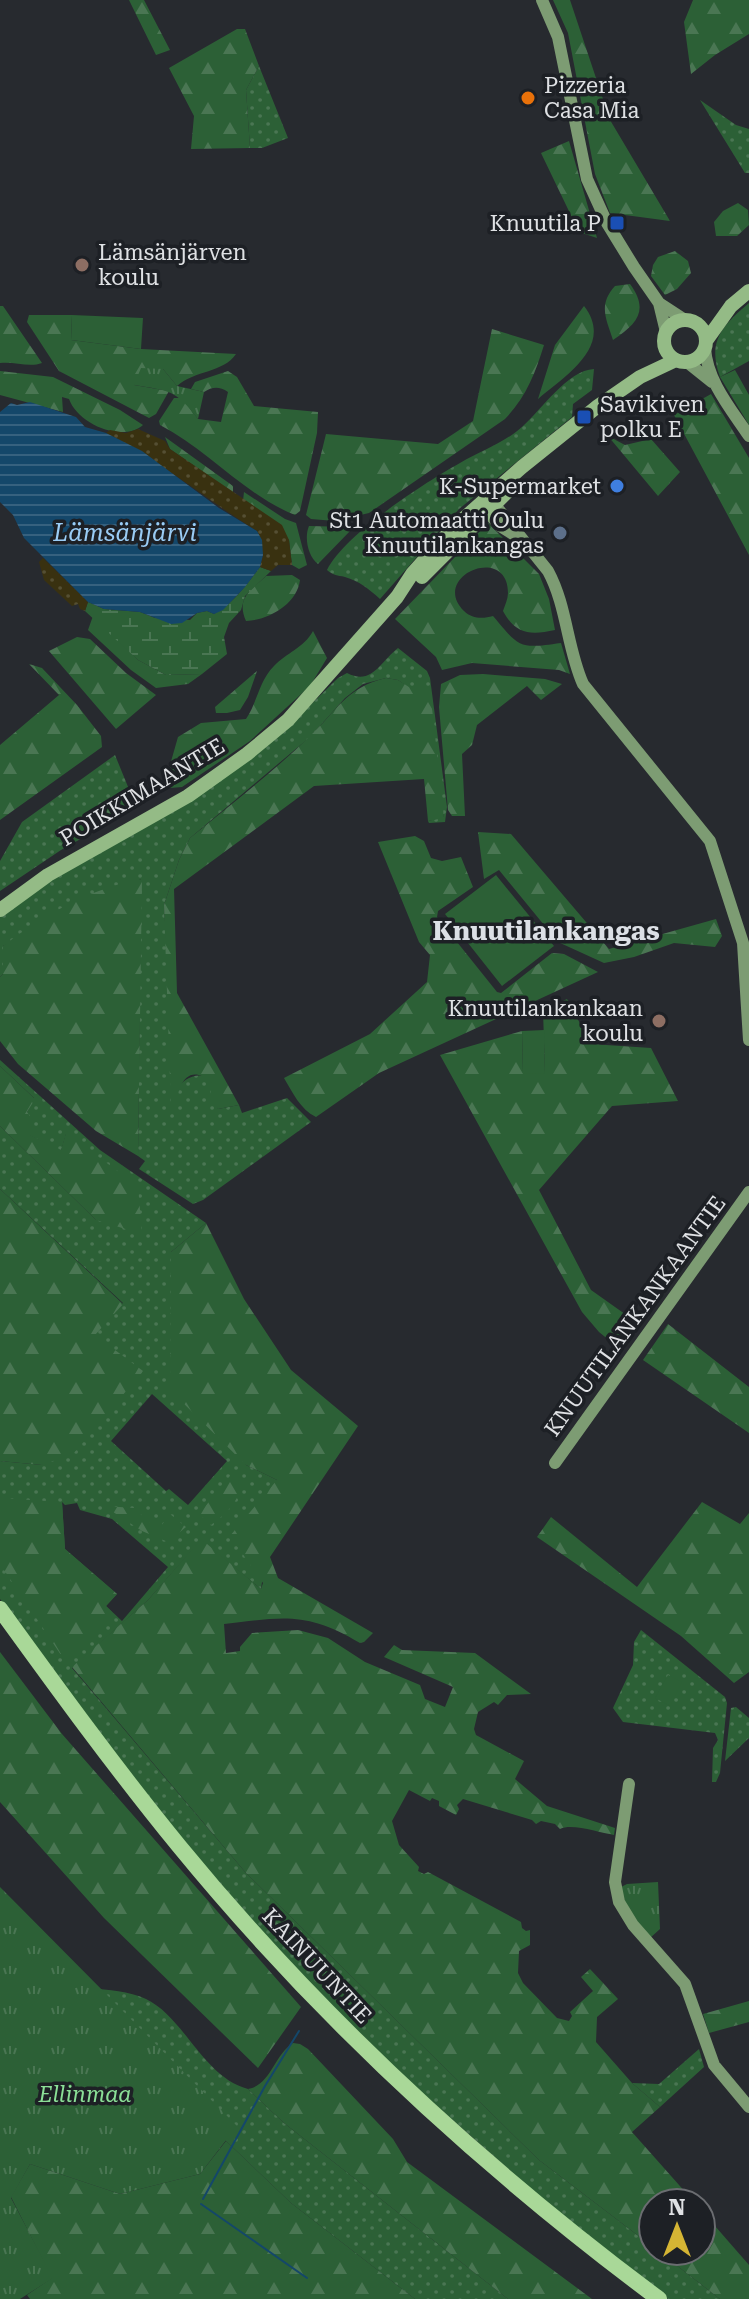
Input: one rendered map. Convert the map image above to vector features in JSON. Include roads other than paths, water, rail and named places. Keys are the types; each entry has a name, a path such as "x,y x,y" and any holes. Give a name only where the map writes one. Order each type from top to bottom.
{"highway":[{"name":"KAINUUNTIE","path":"0,1609 101,1747 180,1847 315,1998 408,2090 496,2170 587,2246 659,2299"},
{"name":"KAINUUNTIE","path":"0,1626 158,1836 309,2005 488,2176 581,2255 640,2299"}],"main road":[{"path":"731,306 674,323 666,338 668,352 682,361 698,357 731,306 749,291"},
{"path":"689,321 703,329 705,345"},
{"name":"POIKKIMAANTIE","path":"640,377 666,338"},
{"name":"POIKKIMAANTIE","path":"0,910 48,875 188,796 247,754 288,720 397,597 412,574 453,528 488,504 576,423 640,377 682,361"}],"street":[{"path":"542,0 558,37 587,179 607,223 659,303 666,338"},
{"path":"659,303 689,321"},
{"path":"705,345 705,358 715,384 749,436"},
{"path":"682,361 715,384"},
{"path":"488,504 500,526 519,538 548,571 555,584 574,664 583,684 710,841 746,942 749,1040"},
{"name":"KNUUTILANKANKAANTIE","path":"555,1463 749,1192"},
{"path":"629,1784 615,1882 619,1902 633,1925 685,1984 714,2065 749,2107"}],"water":[{"name":"Lämsänjärvi","path":"30,402 76,417 85,427 106,433 142,451 219,508 257,531 262,540 260,567 223,610 214,614 207,611 197,613 182,623 171,624 140,612 104,609 88,602 24,538 13,515 0,502 0,412 11,403"}],"waterway":[{"path":"203,2199 299,2031"},
{"path":"201,2204 307,2278"}],"place":[{"name":"Pizzeria Casa Mia","path":"528,98"},
{"name":"Knuutila P","path":"617,223"},
{"name":"Lämsänjärven koulu","path":"82,265"},
{"name":"Savikiven polku E","path":"584,417"},
{"name":"K-Supermarket","path":"617,486"},
{"name":"St1 Automaatti Oulu Knuutilankangas","path":"560,533"},
{"name":"Knuutilankankaan koulu","path":"659,1021"}],"district":[{"name":"Knuutilankangas","path":"546,931"}],"park label":[{"name":"Ellinmaa","path":"85,2094"}]}
